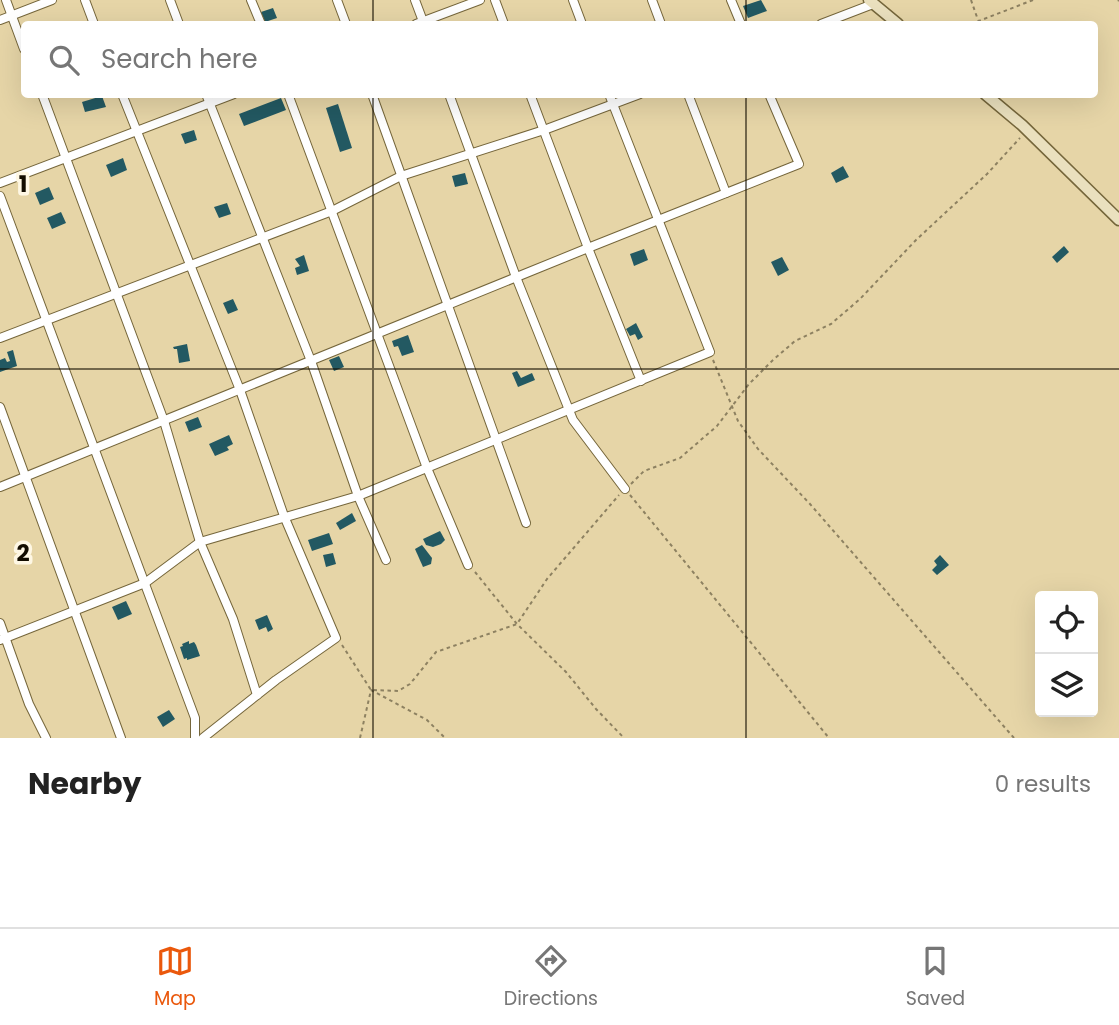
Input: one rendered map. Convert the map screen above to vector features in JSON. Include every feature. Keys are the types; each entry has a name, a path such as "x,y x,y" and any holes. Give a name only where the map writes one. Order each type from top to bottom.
{"street":[{"path":"6,0 21,41"},
{"path":"0,20 52,0"},
{"path":"85,0 93,21"},
{"path":"170,0 178,21"},
{"path":"251,0 260,21"},
{"path":"337,0 345,21"},
{"path":"415,0 420,21"},
{"path":"428,21 480,0"},
{"path":"495,0 503,21"},
{"path":"573,0 581,21"},
{"path":"652,0 660,21"},
{"path":"731,0 740,21"},
{"path":"828,21 871,2 894,21"},
{"path":"44,98 164,421 200,542 233,619 257,695"},
{"path":"124,98 240,390 285,516 336,638 203,738"},
{"path":"207,98 311,360 358,496 386,560"},
{"path":"0,183 224,98"},
{"path":"290,98 427,468 468,565"},
{"path":"373,98 526,523"},
{"path":"450,98 516,277 573,420 625,489"},
{"path":"532,98 641,381"},
{"path":"3,639 145,583 200,542 358,496 710,352 610,98"},
{"path":"0,338 332,211 401,176 544,130 630,98"},
{"path":"690,98 726,193"},
{"path":"0,487 588,247 799,164 771,98"},
{"path":"990,98 1027,129 1119,220"},
{"path":"0,196 195,718 195,738"},
{"path":"0,407 121,738"},
{"path":"0,622 3,639 46,738"}],"path":[{"path":"971,0 979,21 1033,0"},
{"path":"371,690 398,691 410,684 436,652 517,624 547,579 625,489 644,471 680,458 717,426 749,384 795,341 831,324 860,299 916,240 987,174 1027,129"},
{"path":"710,352 738,421 758,449 810,504 1014,738"},
{"path":"625,489 830,738"},
{"path":"468,565 517,624 566,672 624,738"},
{"path":"336,638 371,690 427,720 445,738"},
{"path":"360,738 371,690"}],"building":[{"path":"761,0 767,11 748,18 743,6"},
{"path":"273,8 277,18 265,21 261,12"},
{"path":"103,98 106,107 85,112 82,102"},
{"path":"281,98 286,110 244,126 239,114"},
{"path":"338,104 352,148 340,152 326,108"},
{"path":"194,130 197,140 185,144 181,134"},
{"path":"123,158 127,170 111,177 106,165"},
{"path":"843,166 849,177 836,183 831,173"},
{"path":"465,173 468,184 455,187 452,176"},
{"path":"49,187 54,199 40,205 35,193"},
{"path":"227,203 231,214 219,218 214,207"},
{"path":"61,212 66,223 52,229 47,218"},
{"path":"1064,246 1069,252 1057,263 1052,257"},
{"path":"644,249 648,260 634,266 630,254"},
{"path":"304,255 309,271 297,275 295,268 300,266 295,259"},
{"path":"782,257 789,270 778,276 771,262"},
{"path":"233,299 238,310 228,314 223,303"},
{"path":"636,323 643,337 638,340 635,334 630,336 626,329"},
{"path":"408,335 414,352 402,356 398,346 394,347 392,341"},
{"path":"187,344 190,361 179,363 177,349 173,347"},
{"path":"13,350 17,366 0,372 0,360 5,358 7,362 10,361 7,352"},
{"path":"339,356 344,367 334,371 329,360"},
{"path":"517,371 521,378 532,373 535,380 518,387 512,373"},
{"path":"198,417 202,427 189,432 185,422"},
{"path":"229,435 233,444 227,447 229,450 215,456 209,444"},
{"path":"352,513 356,521 340,530 336,523"},
{"path":"440,531 445,540 441,544 433,547 426,545 423,539"},
{"path":"329,533 333,544 312,551 308,540"},
{"path":"422,545 432,558 431,564 423,567 415,549"},
{"path":"333,553 336,564 326,567 323,555"},
{"path":"940,555 949,565 937,575 932,570 937,565 934,561"},
{"path":"126,601 132,614 118,620 112,607"},
{"path":"267,615 273,629 268,632 266,627 259,630 255,620"},
{"path":"189,641 189,644 194,642 200,656 187,660 184,659 180,647"},
{"path":"169,710 175,719 163,727 157,717"}]}
